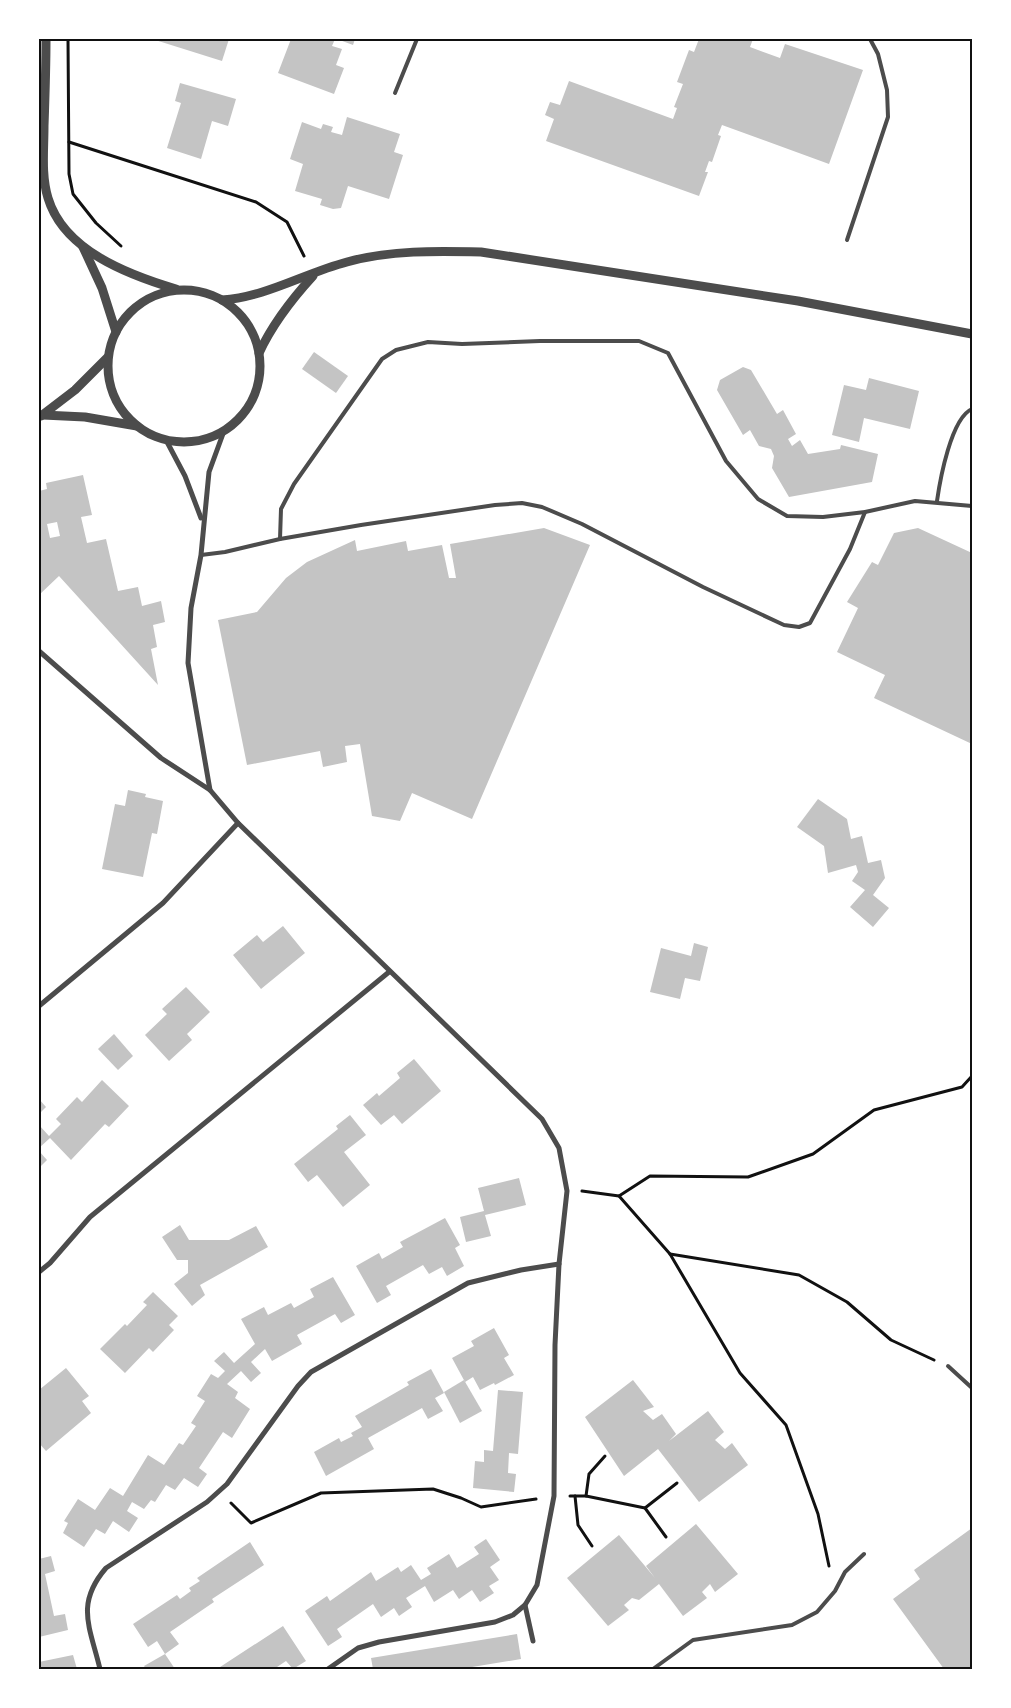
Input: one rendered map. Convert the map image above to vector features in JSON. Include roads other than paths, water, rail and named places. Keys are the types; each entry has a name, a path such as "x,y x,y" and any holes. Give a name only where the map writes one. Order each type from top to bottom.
{"street":[{"path":"46,39 43,175 48,200 68,231 82,247 102,288 116,332"},
{"path":"82,247 135,276 179,290"},
{"path":"222,300 248,296 347,262 381,255 434,251 481,252 798,301 972,334"},
{"path":"259,353 270,329 285,307 314,274"},
{"path":"179,290 194,290 222,300 247,322 259,353 260,376 253,398 241,416 224,431 196,442 166,440 146,433 123,412 114,396 108,377 108,357 116,332 127,316 142,303 160,294 179,290"},
{"path":"41,416 75,390 108,357"},
{"path":"41,416 86,417 137,426"},
{"path":"210,790 188,663 191,608 201,555 202,521 209,472 224,431"},
{"path":"166,440 185,476 202,521"},
{"path":"39,651 161,758 210,790 238,823 542,1119 559,1148 567,1192 559,1264 555,1345 554,1496 537,1585 525,1605 512,1615 494,1622 380,1642 358,1648 328,1669"},
{"path":"39,1006 163,903 238,823"},
{"path":"39,1272 50,1263 90,1217 389,972"},
{"path":"100,1669 87,1611 88,1595 96,1580 106,1568 207,1502 227,1484 298,1386 311,1372 468,1283 521,1270 559,1264"},
{"path":"525,1605 533,1641"}],"lane":[{"path":"395,93 417,39"},
{"path":"846,240 888,117 886,90 880,63 870,39"},
{"path":"280,539 280,509 294,484 382,359 396,350 409,345 428,342 462,344 540,341 639,341 668,353 726,461 758,499 788,516 823,516 865,512 915,501 972,506"},
{"path":"937,502 940,478 957,426 972,409"},
{"path":"201,555 225,552 280,539 449,512 522,503 542,507 582,524 712,591 784,625 799,627 810,623 850,549 865,512"},
{"path":"948,1366 972,1388"},
{"path":"654,1669 693,1640 792,1625 817,1612 835,1591 845,1572 864,1554"}]}
